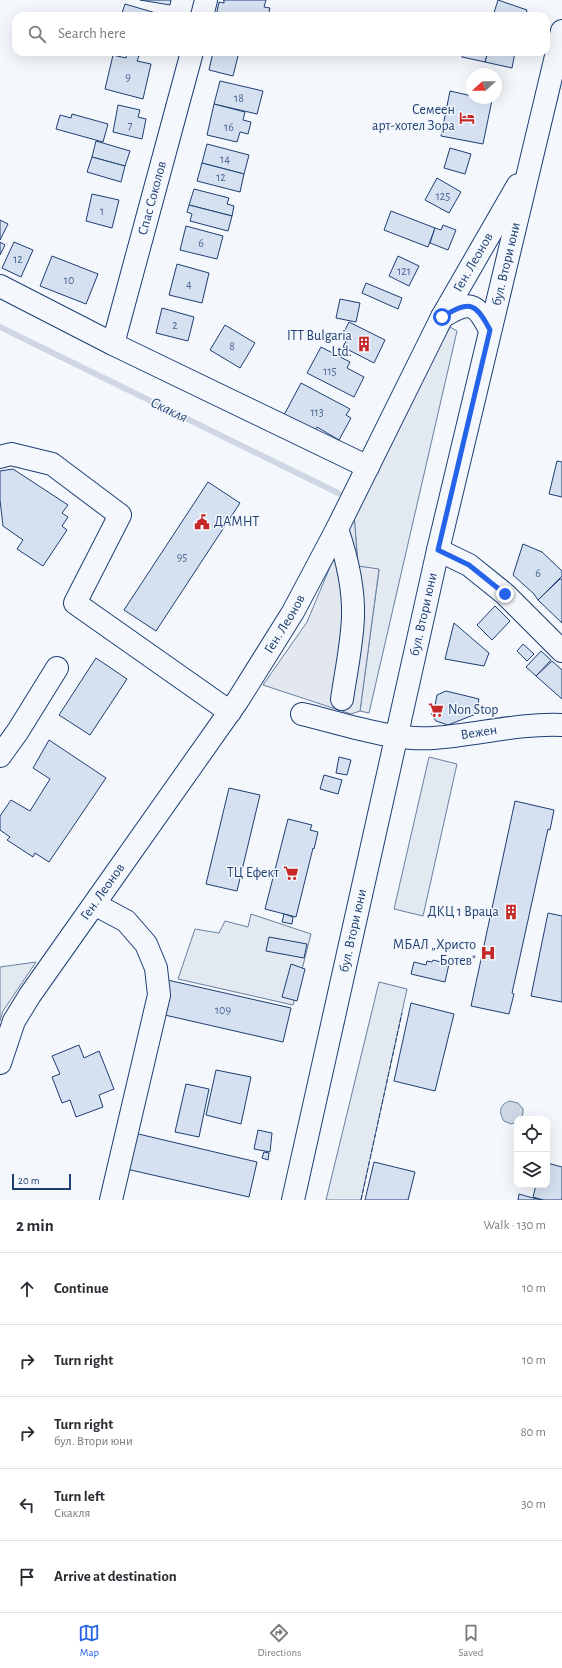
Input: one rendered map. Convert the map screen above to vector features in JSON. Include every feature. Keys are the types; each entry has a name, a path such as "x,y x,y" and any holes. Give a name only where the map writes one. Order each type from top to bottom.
{"street":[{"path":"203,12 206,0"},
{"name":"бул. Втори юни","path":"293,1200 438,550 562,32"},
{"name":"Спас Соколов","path":"113,344 191,56"},
{"name":"Ген. Леонов","path":"0,1063 14,1021 30,996 96,905 230,712 293,612 337,529 442,317 532,162"},
{"path":"0,286 113,344 368,467"},
{"path":"442,317 460,307 468,306 473,308 478,313 490,330"},
{"path":"0,457 11,454 52,464 120,516 75,603 230,712"},
{"path":"337,529 345,552 351,581 353,617 342,699"},
{"path":"438,550 469,565 505,594 562,651"},
{"path":"0,756 57,668"},
{"name":"Вежен","path":"302,714 396,737 433,738 522,725 562,725"},
{"path":"96,905 126,921 146,944 156,968 159,995 111,1200"}],"shaded area":[{"path":"450,327 457,331 369,713 360,711 379,570 358,566 354,514 374,469"},
{"path":"354,514 358,566 379,569 360,711 351,714 263,685 307,622"},
{"path":"429,757 457,764 423,916 394,909"},
{"path":"251,914 311,934 293,1005 178,979 195,929 219,933 225,921 248,927"},
{"path":"36,962 3,1011 0,1021 0,967"},
{"path":"379,982 407,989 361,1200 326,1200"},
{"path":"510,1101 518,1103 523,1109 522,1116 514,1116 514,1123 511,1124 504,1121 501,1114 502,1106"}],"building":[{"path":"140,0 171,0 170,5"},
{"path":"224,0 266,0 264,7 270,8 269,12 217,12 219,2 224,3"},
{"path":"498,0 527,10 526,12 494,12"},
{"path":"125,4 152,12 122,12"},
{"path":"113,56 126,58 126,56 139,56 137,61 151,64 143,99 105,89"},
{"path":"212,56 238,56 233,76 209,70"},
{"path":"462,56 487,56 485,62"},
{"path":"487,56 514,56 512,68 485,62"},
{"path":"220,81 263,91 257,114 214,104"},
{"name":"Семеен арт-хотел Зора","path":"450,91 466,95 466,104 491,104 483,144 441,136"},
{"path":"214,104 245,112 243,120 251,122 248,134 240,132 237,142 207,135"},
{"path":"118,105 140,110 138,117 146,119 142,139 113,132"},
{"path":"72,114 108,124 103,142 56,129 60,115 71,118"},
{"path":"96,141 130,151 125,166 92,157"},
{"path":"207,144 249,155 244,174 202,163"},
{"path":"450,148 471,154 465,174 444,168"},
{"path":"92,157 125,166 121,182 87,172"},
{"path":"202,163 244,174 240,192 197,181"},
{"path":"437,178 461,192 449,213 425,200"},
{"path":"194,189 229,198 227,204 234,206 232,216 189,205"},
{"path":"92,194 119,200 112,228 86,221"},
{"path":"189,205 232,216 228,231 190,221 192,214 187,212"},
{"path":"391,211 435,228 428,247 384,230"},
{"path":"0,220 8,224 0,240"},
{"path":"443,225 456,230 448,250 430,243 435,228 441,230"},
{"path":"186,226 223,236 217,259 180,250"},
{"path":"0,242 5,245 0,255"},
{"path":"14,242 33,250 21,277 2,268"},
{"path":"52,256 98,274 86,304 40,286"},
{"path":"398,256 419,266 409,286 389,276"},
{"path":"177,264 209,273 202,303 169,295"},
{"path":"366,283 402,298 398,309 362,293"},
{"path":"340,299 360,303 356,322 336,318"},
{"path":"162,308 194,317 188,341 156,333"},
{"name":"ITT Bulgaria Ltd.","path":"349,322 385,340 374,363 343,347 347,339 342,336"},
{"path":"225,325 255,343 240,368 210,350"},
{"path":"321,347 350,362 347,368 364,377 354,397 307,373"},
{"path":"301,383 350,409 346,415 351,418 339,440 317,427 314,432 284,415"},
{"path":"557,461 562,462 562,497 549,494"},
{"path":"13,469 68,505 62,513 68,517 62,526 67,530 43,566 17,549 23,540 3,526 0,500 0,471"},
{"path":"208,482 240,503 156,631 124,610"},
{"path":"523,544 542,552 562,571 562,576 538,600 534,594 513,575"},
{"path":"560,579 562,579 562,623 538,600"},
{"path":"495,606 510,621 492,640 477,625"},
{"path":"454,623 489,653 484,666 445,659"},
{"path":"523,644 534,654 527,661 517,651"},
{"path":"541,651 551,660 536,676 526,667"},
{"path":"96,658 127,679 90,735 59,715"},
{"path":"552,661 562,670 562,699 536,676"},
{"path":"446,691 479,699 476,714 448,725 436,721 431,714 434,711 437,695"},
{"path":"49,740 106,778 49,862 35,853 33,857 7,840 10,837 0,830 0,816 11,800 30,811 50,779 33,768"},
{"path":"339,757 351,760 347,775 336,773"},
{"path":"324,775 342,780 338,794 320,789"},
{"path":"229,788 260,795 237,891 206,884"},
{"name":"ДКЦ 1 Враца","path":"515,801 554,810 550,830 548,829 512,993 514,994 509,1014 471,1006"},
{"path":"288,819 312,825 310,830 318,832 296,917 265,909"},
{"path":"548,913 562,916 562,1002 531,996"},
{"path":"284,914 293,917 292,924 282,922"},
{"path":"269,937 307,944 304,958 266,951"},
{"path":"433,960 449,964 445,982 411,974 414,962 426,965 427,961 432,962"},
{"path":"291,964 305,969 297,1001 282,997"},
{"path":"163,979 291,1008 283,1042 156,1013"},
{"path":"411,1003 454,1014 435,1091 394,1081"},
{"path":"79,1045 84,1058 99,1051 114,1089 99,1095 103,1107 76,1117 70,1100 62,1103 52,1077 60,1074 52,1056"},
{"path":"216,1070 251,1077 241,1124 206,1115"},
{"path":"186,1084 209,1089 199,1137 175,1132"},
{"path":"258,1130 272,1133 270,1152 254,1149"},
{"path":"130,1132 257,1162 249,1197 122,1168"},
{"path":"264,1152 269,1153 268,1160 262,1158"},
{"path":"374,1162 415,1172 408,1200 365,1200"},
{"path":"550,1164 562,1167 562,1200 543,1200 533,1197 535,1188 550,1188"},
{"path":"519,1194 533,1198 543,1200 518,1200"}],"waterway":[{"name":"Скакля","path":"0,327 338,493"}],"fence":[{"path":"361,1200 402,1013"}],"place":[{"name":"Семеен арт-хотел Зора","path":"467,118"},
{"name":"ITT Bulgaria Ltd.","path":"364,344"},
{"name":"ДАМНТ","path":"202,522"},
{"name":"Non Stop","path":"436,710"},
{"name":"ТЦ Ефект","path":"291,873"},
{"name":"ДКЦ 1 Враца","path":"511,912"},
{"name":"МБАЛ „Христо Ботев\"","path":"488,953"}],"route":[{"path":"442,317 460,307 468,306 473,308 478,313 490,330 438,550 469,565 505,594"}]}
